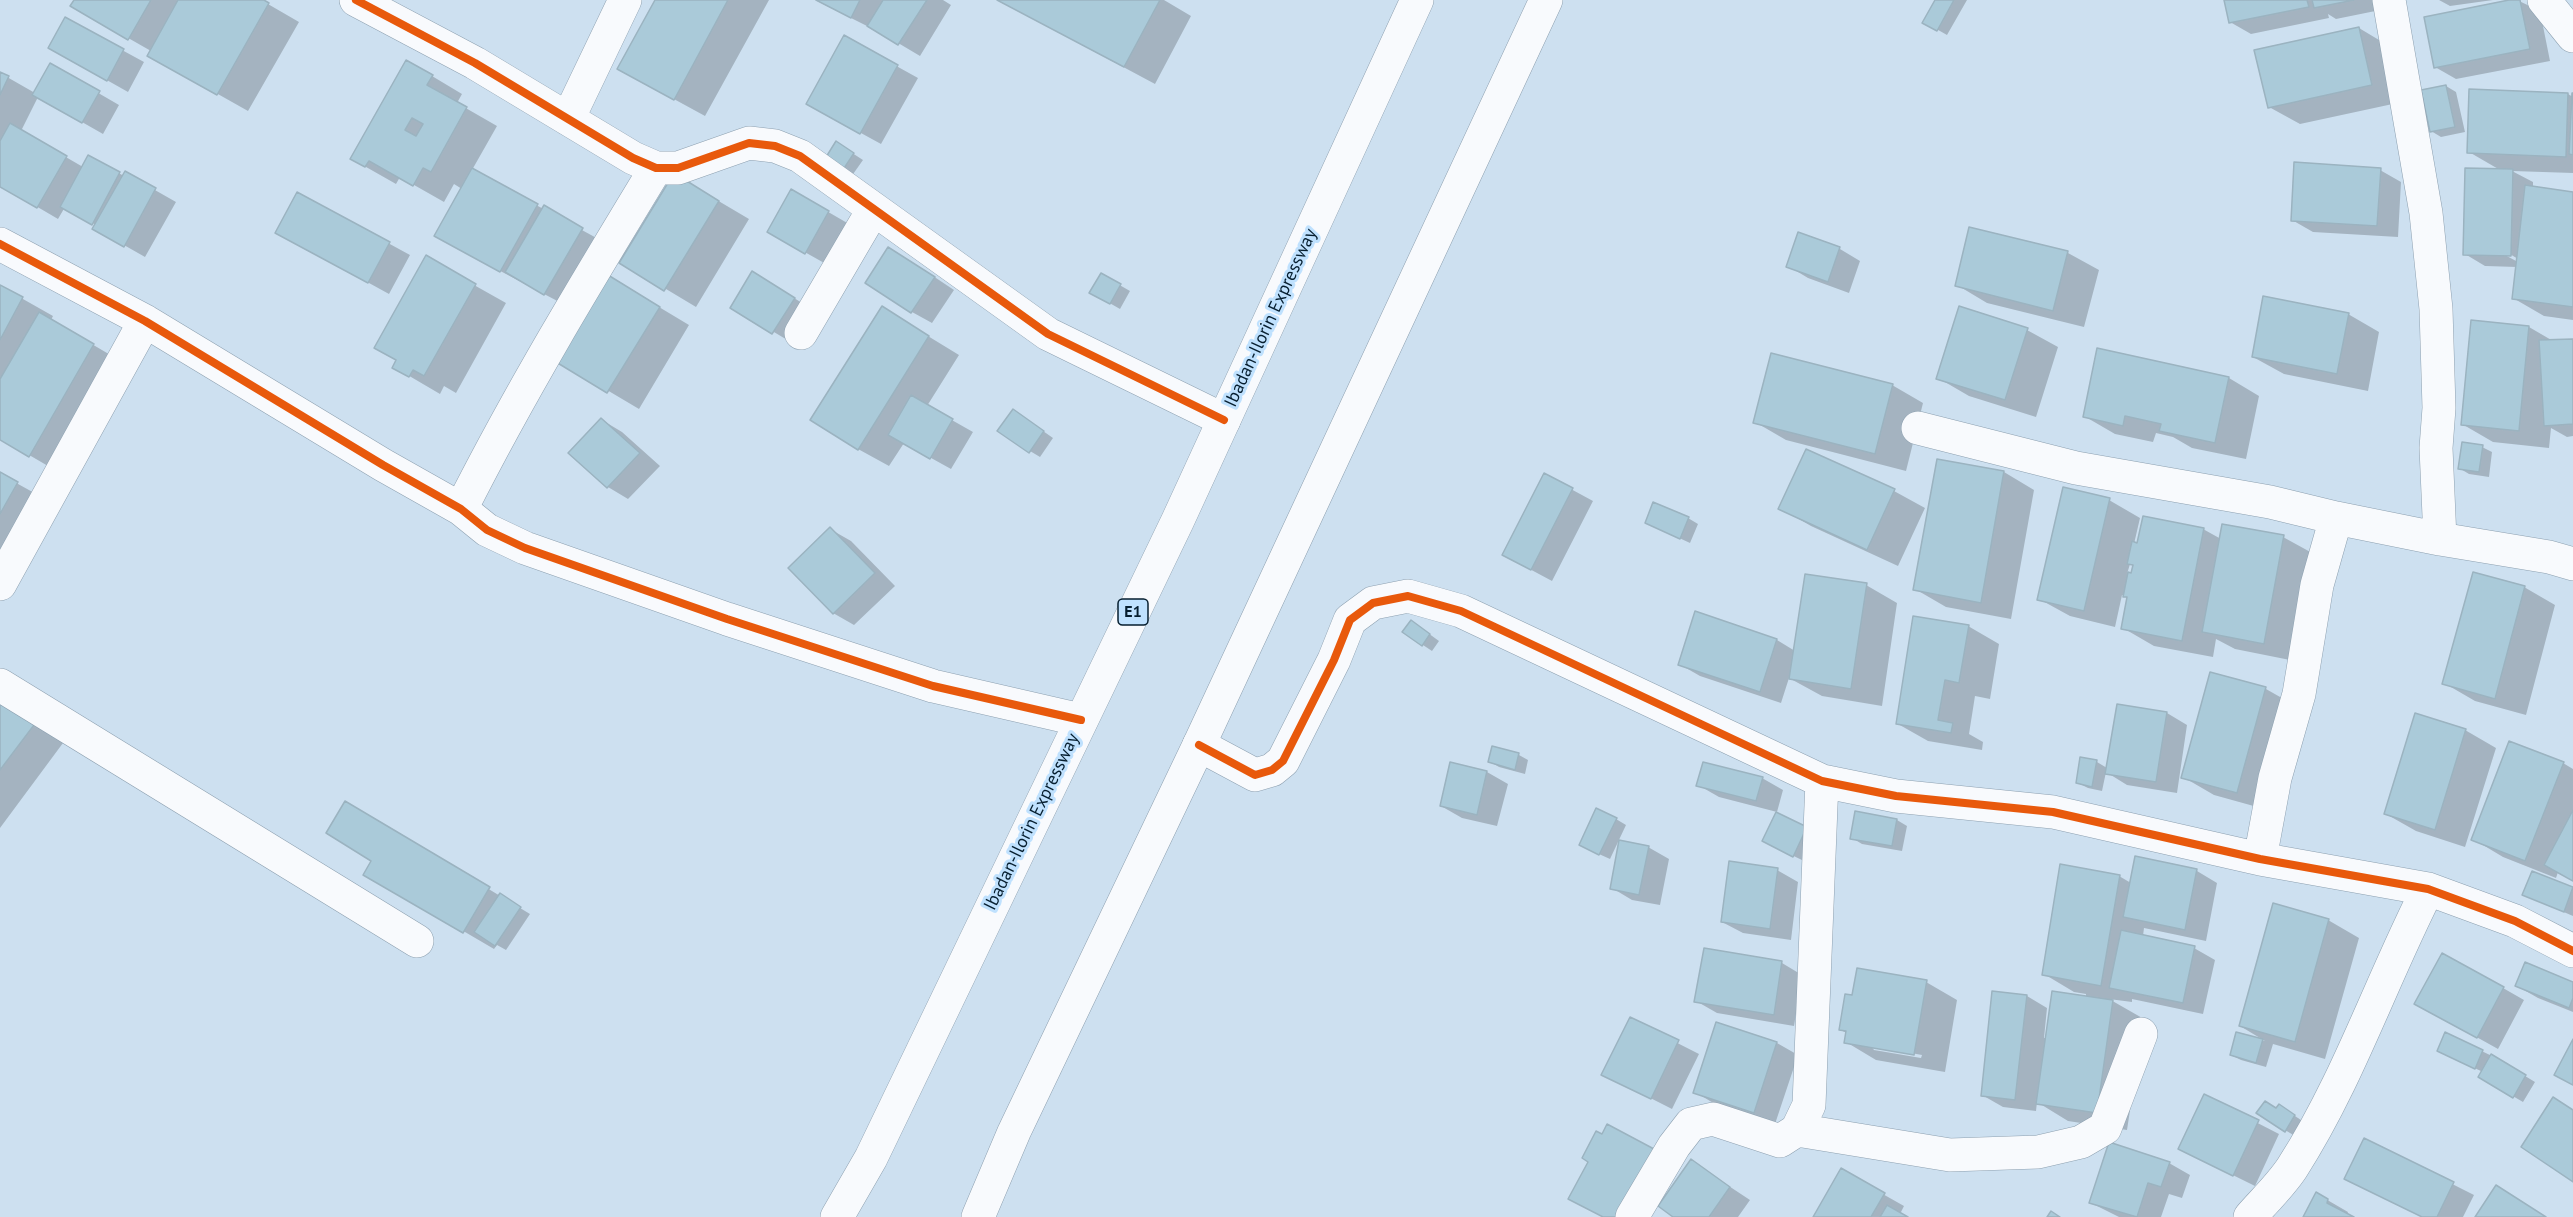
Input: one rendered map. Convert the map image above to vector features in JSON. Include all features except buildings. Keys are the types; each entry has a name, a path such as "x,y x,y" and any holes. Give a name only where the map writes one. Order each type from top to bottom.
{"main road":[{"path":"356,0 476,63 633,158 656,168 678,168 749,143 775,146 800,156 1048,334 1224,420"},
{"path":"568,119 625,0"},
{"name":"Ibadan-Ilorin Expressway","path":"837,1217 871,1158 1224,420 1417,0"},
{"path":"978,1217 1014,1132 1546,0"},
{"path":"2388,0 2421,177 2433,277 2438,349 2439,408 2436,448 2439,538"},
{"path":"2544,0 2573,36"},
{"path":"461,509 506,420 543,355 656,168"},
{"path":"801,333 873,210"},
{"path":"0,244 145,321 383,465 461,509 487,531 525,548 727,619 933,686 1081,720"},
{"path":"0,584 145,321"},
{"path":"1918,428 2076,468 2270,502 2336,518 2549,557 2573,564"},
{"path":"2260,859 2275,778 2299,694 2317,585 2336,518"},
{"path":"1198,744 1256,775 1272,770 1283,761 1334,660 1350,620 1373,603 1408,596 1461,611 1822,781 1896,796 2053,812 2260,859 2428,889 2515,921 2573,951"},
{"path":"0,684 417,941"},
{"path":"1632,1217 1674,1146 1691,1124 1713,1119 1780,1141 1797,1130 1809,1104 1822,781"},
{"path":"2250,1217 2291,1170 2347,1070 2403,940 2428,889"},
{"path":"1797,1130 1950,1155 2038,1152 2081,1142 2105,1128 2141,1034"}],"cycle path":[{"path":"356,0 475,63 633,158 656,168 678,168 749,143 775,146 800,156 1048,334 1224,420"},
{"path":"0,244 145,321 383,465 461,509 487,530 525,548 727,619 933,686 1081,720"},
{"path":"1199,745 1255,775 1272,770 1283,761 1334,660 1350,620 1373,603 1408,596 1461,611 1822,781 1896,796 2053,812 2260,859 2428,889 2515,921 2573,951"}]}
